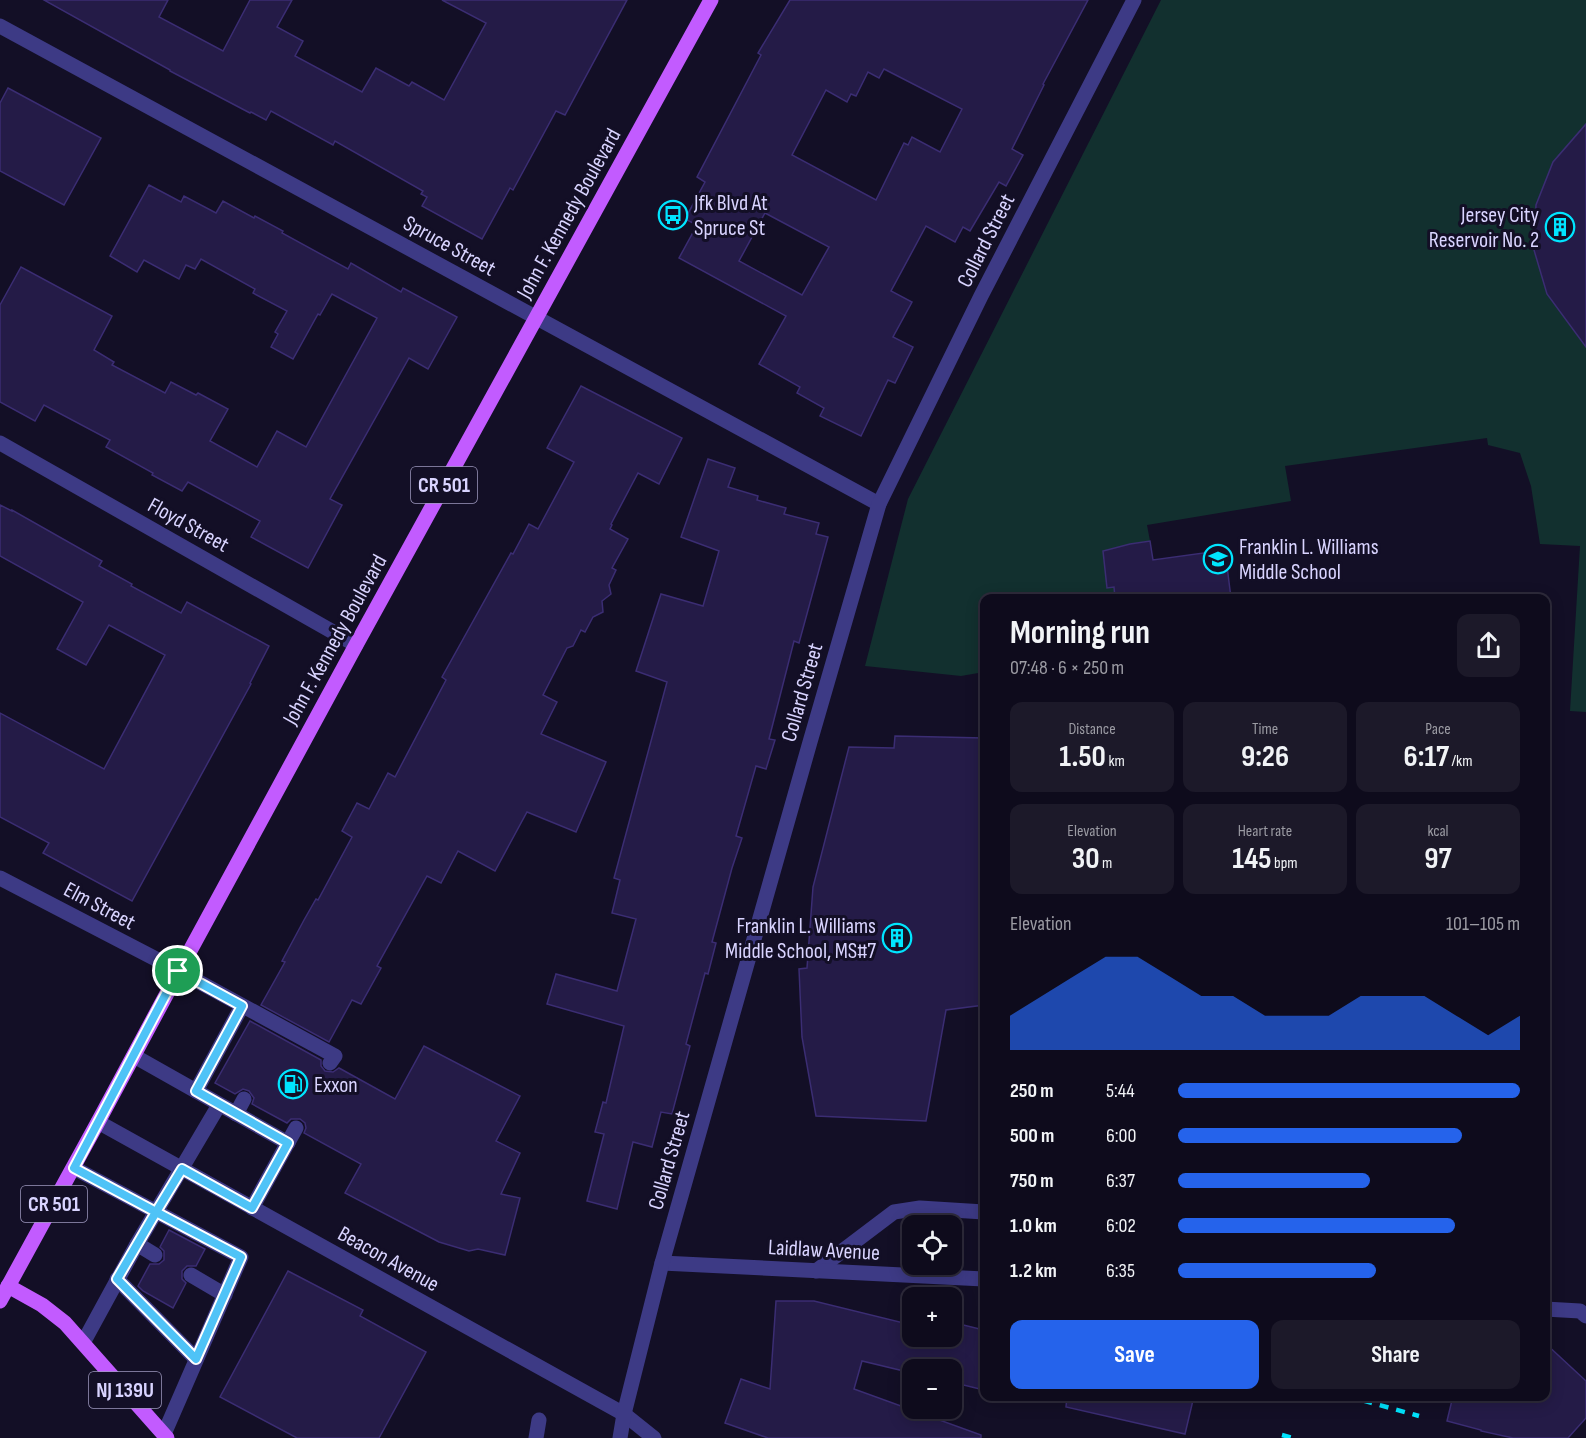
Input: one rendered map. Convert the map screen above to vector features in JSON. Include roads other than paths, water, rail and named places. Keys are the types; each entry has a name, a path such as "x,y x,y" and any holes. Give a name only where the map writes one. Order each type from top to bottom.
{"main road":[{"name":"John F. Kennedy Boulevard","path":"0,1301 356,645 711,0"},
{"name":"NJ 139U","path":"8,1287 42,1305 65,1323 166,1436"}],"street":[{"name":"Collard Street","path":"620,1438 662,1263 879,504 981,296 1134,0"},
{"name":"Spruce Street","path":"0,26 879,504"},
{"name":"Floyd Street","path":"0,443 356,645"},
{"name":"Elm Street","path":"0,878 178,971 242,1006 282,1032 335,1056 330,1063"},
{"path":"196,1091 242,1006"},
{"path":"134,1056 288,1143"},
{"path":"236,1114 244,1099"},
{"path":"83,1343 137,1244 219,1105"},
{"name":"Beacon Avenue","path":"99,1122 624,1414 654,1438"},
{"path":"252,1208 296,1128"},
{"path":"74,1168 241,1257 196,1359 166,1436"},
{"path":"816,1271 894,1212 920,1208 980,1212"},
{"path":"137,1244 155,1255"},
{"name":"Laidlaw Avenue","path":"662,1263 980,1280"},
{"path":"191,1275 225,1295"},
{"path":"117,1279 196,1359"},
{"path":"1550,1309 1580,1311 1586,1316"},
{"path":"536,1438 539,1420"}],"railway":[{"path":"1365,1401 1419,1416"},
{"path":"1282,1435 1293,1438"}],"place":[{"name":"Jfk Blvd At Spruce St","path":"673,215"},
{"name":"Jersey City Reservoir No. 2","path":"1560,227"},
{"name":"Franklin L. Williams Middle School","path":"1218,559"},
{"name":"Franklin L. Williams Middle School, MS#7","path":"897,938"},
{"name":"Exxon","path":"293,1084"}]}
